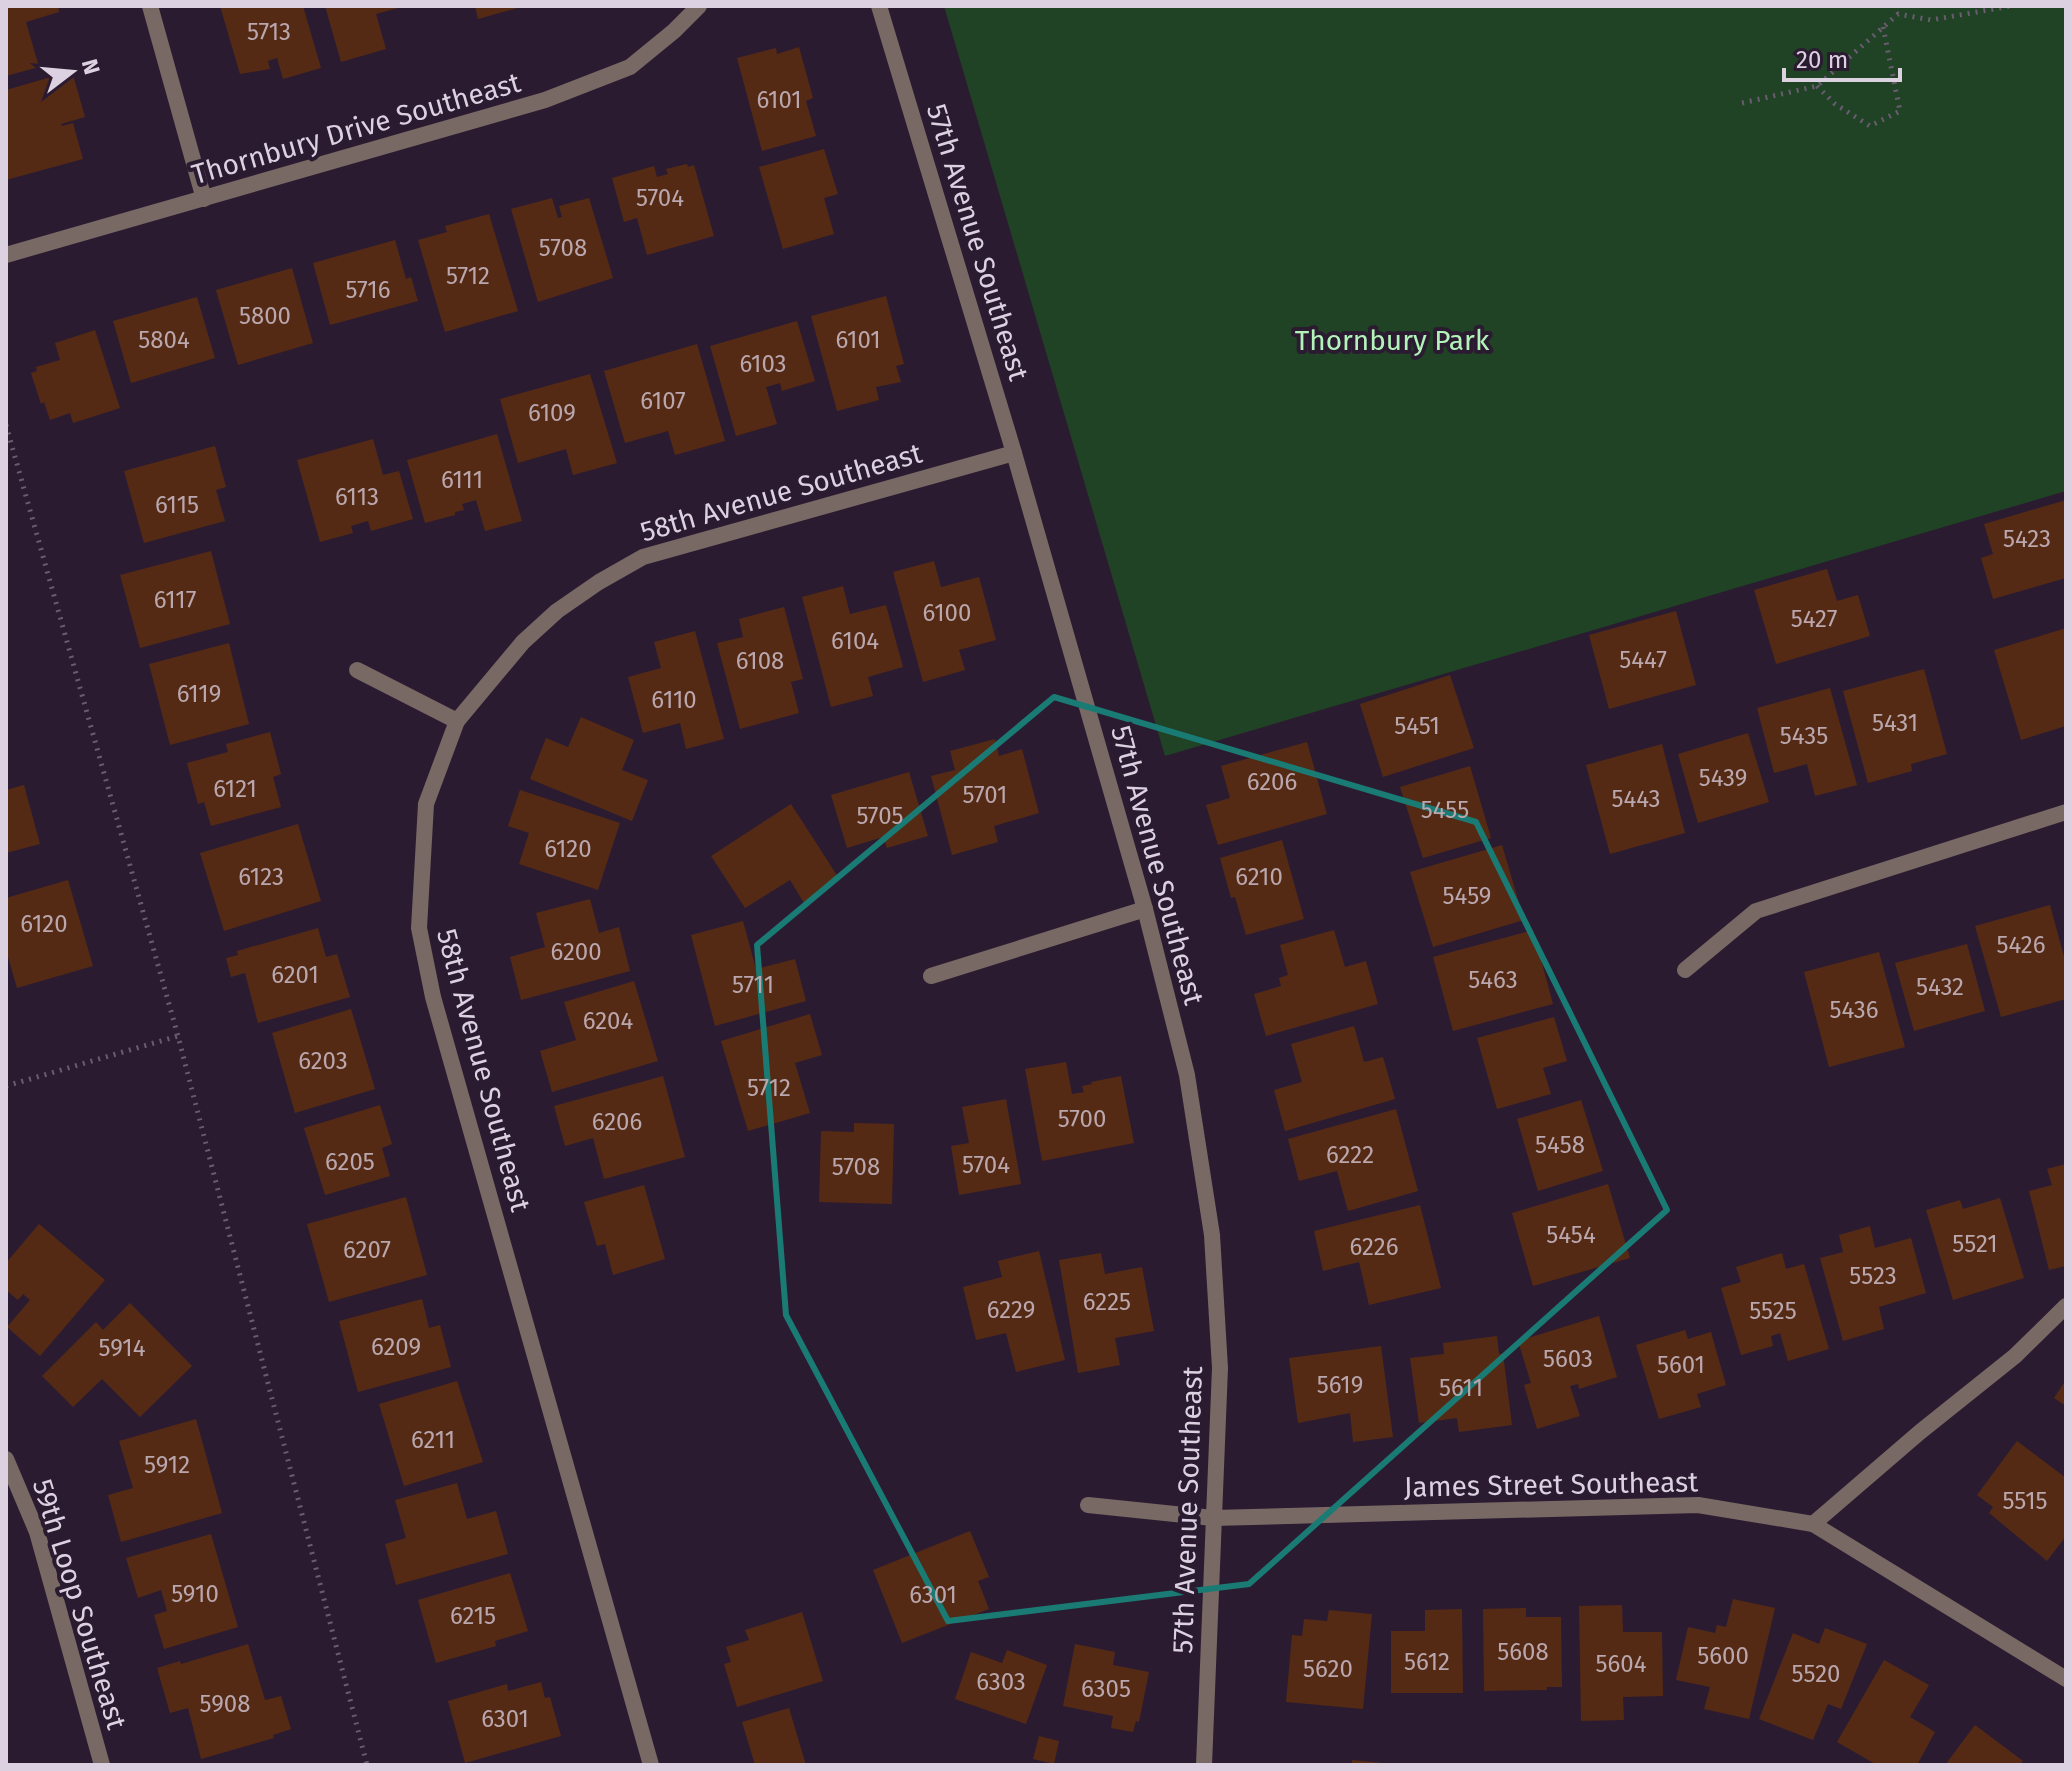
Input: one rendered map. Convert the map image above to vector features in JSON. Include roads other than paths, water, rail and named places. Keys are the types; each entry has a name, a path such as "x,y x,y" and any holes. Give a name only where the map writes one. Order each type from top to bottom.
{"street":[{"path":"150,6 204,199"},
{"name":"Thornbury Drive Southeast","path":"6,255 545,100 630,67 699,6"},
{"name":"57th Avenue Southeast","path":"879,6 1014,453 1145,909 1187,1075 1212,1235 1220,1368 1204,1765"},
{"name":"58th Avenue Southeast","path":"651,1765 433,997 419,928 426,804 457,721 523,642 557,611 599,582 643,557 1014,453"},
{"path":"357,670 457,721"},
{"path":"1685,970 1756,911 2066,812"},
{"path":"931,976 1145,909"},
{"path":"1813,1524 2015,1356 2066,1306"},
{"name":"59th Loop Southeast","path":"6,1459 37,1532 102,1765"},
{"name":"James Street Southeast","path":"1088,1505 1213,1518 1698,1505 1813,1524 2066,1679"}],"park label":[{"name":"Thornbury Park","path":"1392,340"}]}
